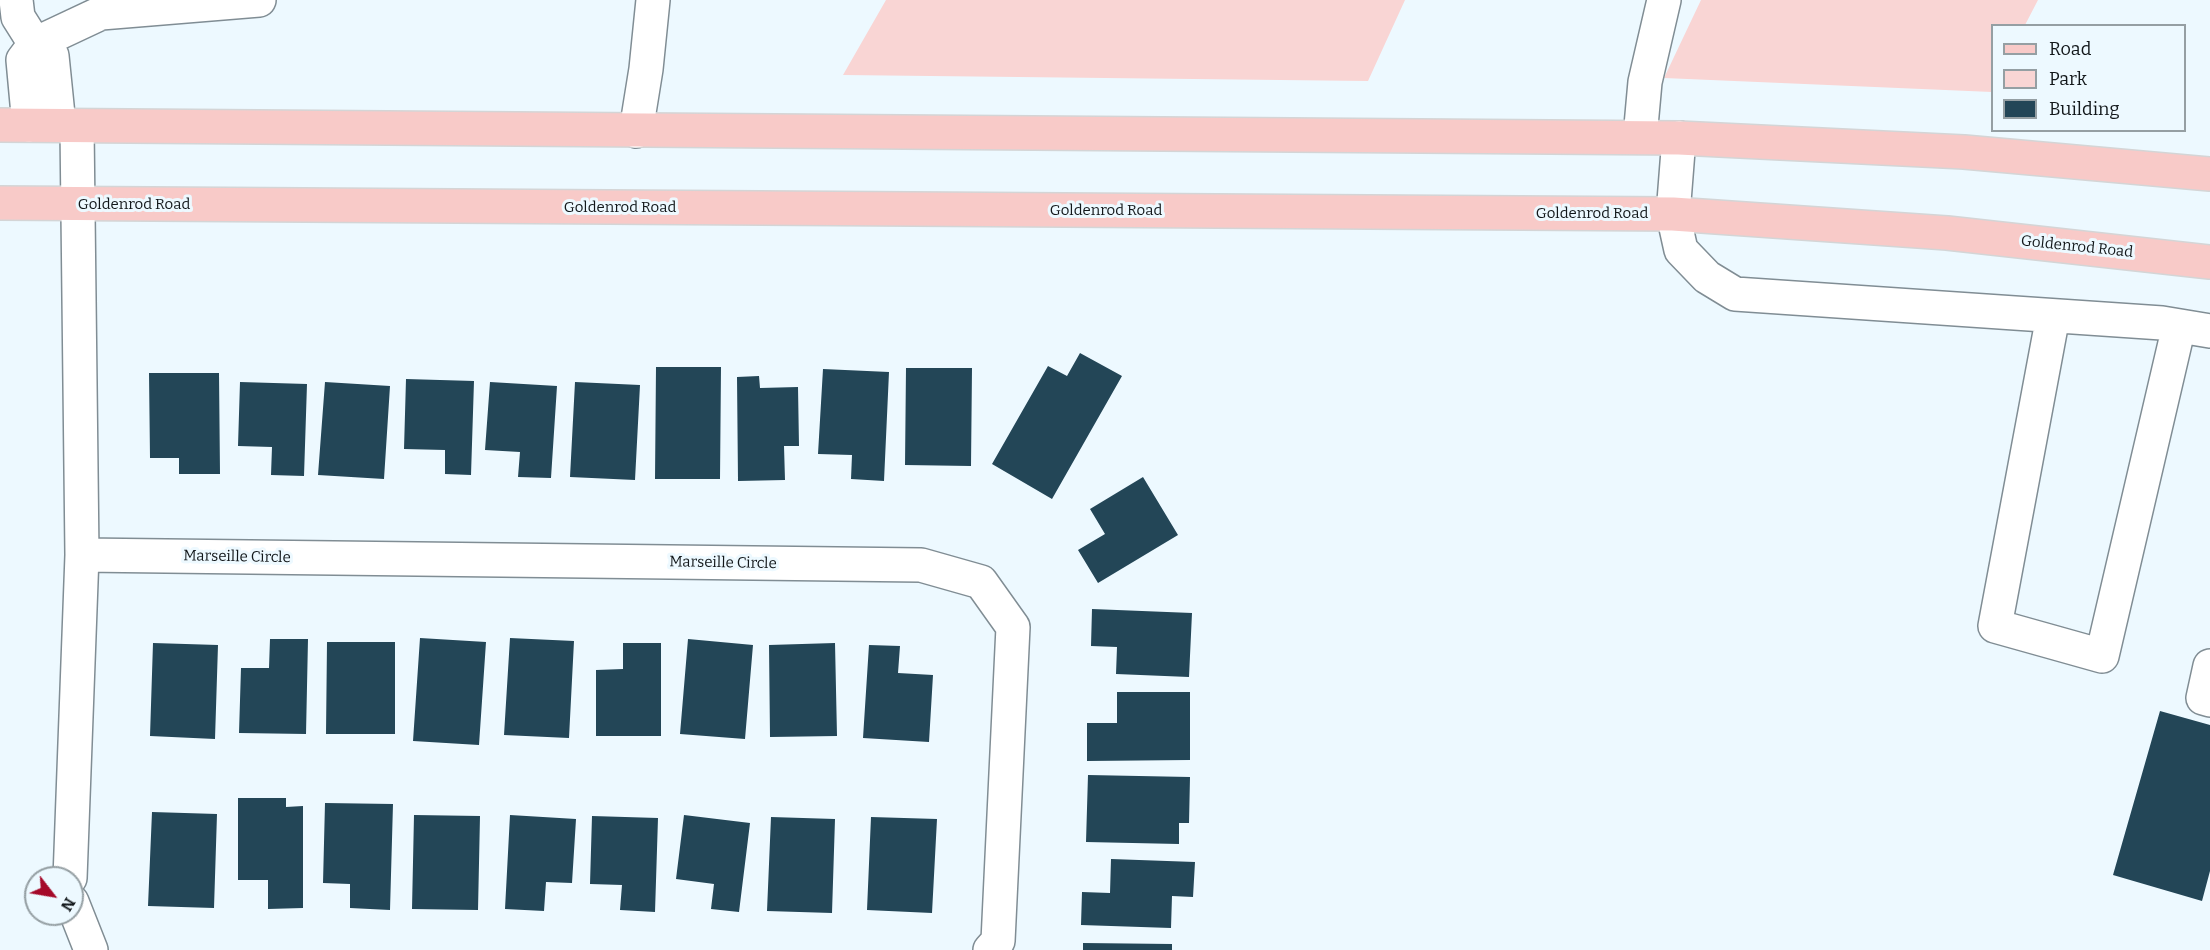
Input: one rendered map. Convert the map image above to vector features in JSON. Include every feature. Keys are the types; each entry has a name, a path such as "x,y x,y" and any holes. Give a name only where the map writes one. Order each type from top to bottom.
{"main road":[{"path":"41,126 1678,138 1964,152 2210,174"},
{"name":"Goldenrod Road","path":"0,203 1673,214 1947,233 2210,262"}],"street":[{"path":"16,0 18,17 35,44 52,56 41,126 78,205 82,555 70,866"},
{"path":"35,44 101,13 259,0"},
{"path":"636,131 646,69 653,0"},
{"path":"1640,138 1645,82 1664,0"},
{"path":"1678,138 1673,214 1681,250 1707,277 1735,294 2053,316 2194,328 2102,656 1995,626 2053,316"},
{"name":"Marseille Circle","path":"82,555 921,565 981,582 1013,627 998,941 990,950"},
{"path":"2210,666 2203,698 2210,700"},
{"path":"82,926 91,950"}],"green space":[{"path":"886,0 1405,0 1368,81 843,75"},
{"path":"1701,0 2038,0 2026,24 1991,24 1991,92 1664,78"}],"building":[{"path":"1080,353 1122,376 1052,499 992,464 1048,366 1067,376"},
{"path":"656,367 721,367 720,479 655,479"},
{"path":"906,368 972,368 971,466 905,465"},
{"path":"823,369 889,372 884,481 851,479 852,455 818,454"},
{"path":"149,373 219,373 220,474 179,474 179,458 150,458"},
{"path":"759,376 760,388 798,387 799,446 784,446 785,480 738,481 737,377"},
{"path":"406,379 474,381 471,475 445,474 445,450 404,449"},
{"path":"240,382 307,384 304,476 271,475 272,447 238,446"},
{"path":"325,382 390,386 384,479 318,475"},
{"path":"490,382 557,386 551,478 518,477 520,452 485,450"},
{"path":"575,382 640,385 635,480 570,477"},
{"path":"1143,477 1178,535 1098,583 1078,550 1105,534 1090,509"},
{"path":"1092,609 1192,613 1189,677 1116,674 1117,647 1091,646"},
{"path":"420,638 486,642 479,745 413,741"},
{"path":"510,638 574,641 569,738 504,735"},
{"path":"270,639 308,639 306,734 239,733 241,668 269,668"},
{"path":"688,639 753,645 745,739 680,734"},
{"path":"327,642 395,642 395,734 326,734"},
{"path":"153,643 218,645 215,739 150,736"},
{"path":"623,643 661,643 661,736 596,736 596,670 623,669"},
{"path":"835,643 837,736 770,737 769,645"},
{"path":"869,645 900,646 898,673 933,675 929,742 863,738"},
{"path":"1117,692 1190,692 1190,760 1087,761 1087,723 1117,723"},
{"path":"2160,711 2210,725 2210,871 2202,901 2113,875"},
{"path":"1088,775 1190,777 1189,823 1179,823 1179,844 1086,842"},
{"path":"238,798 286,798 286,807 303,806 303,908 268,909 268,880 238,880"},
{"path":"325,803 393,804 390,910 350,908 350,884 323,883"},
{"path":"152,812 217,814 214,908 148,906"},
{"path":"414,815 480,816 478,910 412,909"},
{"path":"510,815 576,819 572,883 546,882 544,911 505,909"},
{"path":"684,815 750,823 739,912 711,909 714,884 676,879"},
{"path":"592,816 658,818 655,912 620,910 622,885 590,884"},
{"path":"771,817 835,819 832,913 767,911"},
{"path":"871,817 937,819 932,913 867,910"},
{"path":"1111,859 1195,862 1193,897 1172,896 1171,928 1081,925 1082,892 1110,893"},
{"path":"1083,943 1172,944 1172,950 1083,950"}]}
